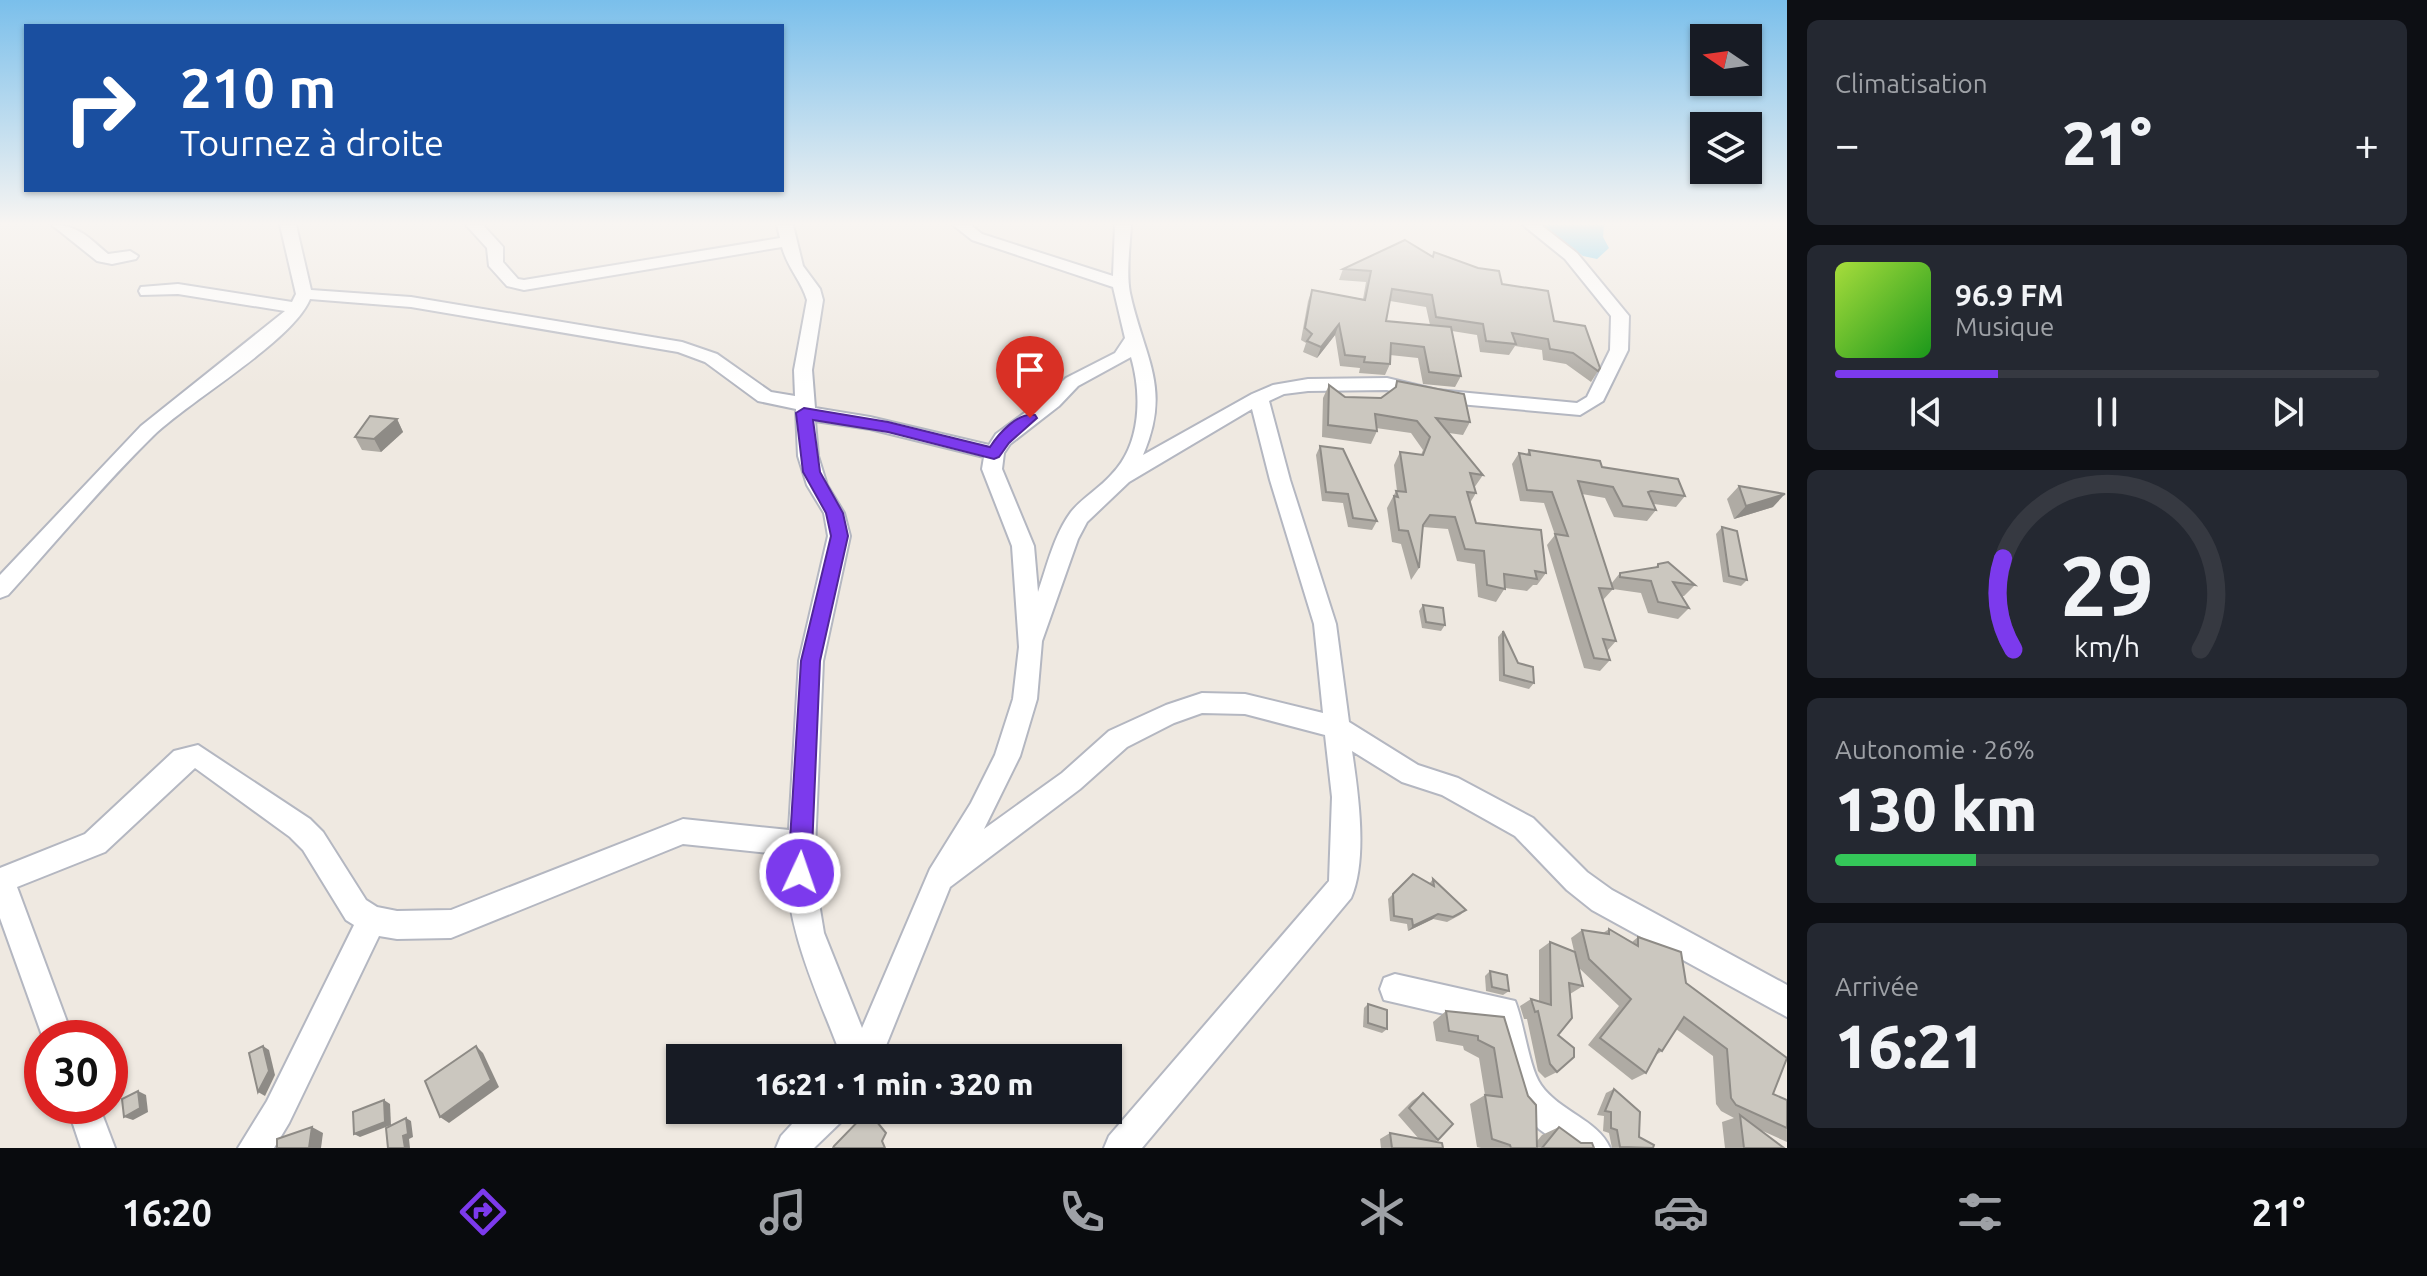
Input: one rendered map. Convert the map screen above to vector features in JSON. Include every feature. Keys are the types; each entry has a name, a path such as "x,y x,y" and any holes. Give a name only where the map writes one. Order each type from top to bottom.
{"street":[{"path":"297,279 301,301"},
{"path":"509,279 513,283 524,285 557,279"},
{"path":"804,279 815,300 803,370 811,472 834,513 839,536 811,661 800,873 810,933 853,1044"},
{"path":"1104,279 1121,284"},
{"path":"1121,279 1151,397 1144,433 1122,477"},
{"path":"1031,647 1073,528 1096,497 1122,477 1259,398 1294,386 1387,384 1437,396 1501,403 1538,403 1580,409 1594,401 1619,350 1620,316 1589,279"},
{"path":"147,291 178,289 301,301 411,302 682,347 711,358 765,397 994,453"},
{"path":"3,580 148,430 278,328 301,301"},
{"path":"871,1044 940,878 980,812 1007,756 1025,699 1031,647 1023,546 992,469 994,453 1003,439 1052,402 1072,382 1121,357 1134,338"},
{"path":"1121,1148 1341,888 1346,869 1345,797 1325,624 1280,480 1259,398"},
{"path":"940,878 1071,781 1118,739 1166,715 1202,703 1245,704 1336,727 1411,774 1449,786 1524,827 1577,881 1602,900 1787,1002"},
{"path":"51,1020 0,881 95,843 183,759 198,756 300,828 313,841 356,910 372,920 397,925 451,924 683,831 801,844"},
{"path":"255,1148 278,1112 372,920"},
{"path":"1395,989 1504,1012 1526,1093 1550,1118 1593,1148"},
{"path":"89,1124 98,1148"},
{"path":"793,1148 814,1124"}],"building":[{"path":"1369,279 1501,279 1502,284 1548,291 1554,321 1585,326 1600,368 1598,371 1573,353 1550,349 1548,339 1512,333 1516,344 1486,341 1483,324 1436,317 1432,295 1392,289 1386,321 1451,327 1461,376 1429,372 1424,347 1391,343 1390,364 1364,362 1365,357 1345,355 1339,324 1321,347 1307,341 1312,334 1305,328 1312,290 1365,300"},
{"path":"1397,381 1464,394 1470,422 1436,418 1483,475 1470,473 1476,493 1467,492 1476,523 1541,530 1546,573 1535,571 1537,579 1504,574 1505,589 1487,585 1484,551 1465,549 1455,517 1430,515 1423,525 1419,568 1408,531 1399,530 1394,496 1398,497 1396,491 1406,492 1400,452 1423,455 1430,437 1417,421 1375,414 1377,431 1328,425 1329,385 1345,397 1381,398 1396,387"},
{"path":"370,416 397,419 374,439 355,437"},
{"path":"1320,446 1343,449 1377,521 1353,518 1348,494 1326,492"},
{"path":"1529,450 1600,461 1602,467 1678,479 1685,496 1651,491 1648,492 1656,510 1623,506 1613,487 1578,481 1613,589 1599,588 1616,641 1603,639 1610,660 1594,658 1555,534 1568,536 1552,492 1527,490 1519,453 1530,455"},
{"path":"1739,486 1785,494 1746,506"},
{"path":"1722,527 1737,531 1747,580 1729,576"},
{"path":"1668,562 1695,585 1673,582 1689,608 1658,602 1651,581 1620,577 1620,573 1658,567 1658,564"},
{"path":"1423,605 1443,608 1445,625 1426,622"},
{"path":"1503,631 1518,663 1533,667 1534,683 1504,675"},
{"path":"1413,874 1434,886 1433,879 1466,910 1453,917 1438,914 1413,926 1412,919 1394,916 1393,894"},
{"path":"1609,929 1638,946 1638,937 1681,952 1686,983 1787,1058 1773,1094 1787,1100 1787,1128 1736,1105 1731,1098 1727,1049 1684,1017 1662,1051 1659,1049 1646,1073 1600,1038 1631,999 1589,959 1582,930 1609,934"},
{"path":"1550,942 1575,952 1583,986 1569,983 1572,1018 1558,1035 1574,1048 1574,1057 1557,1072 1550,1064 1538,1011 1535,1012 1531,999 1551,1005"},
{"path":"1490,971 1507,975 1509,991 1492,987"},
{"path":"1368,1004 1387,1010 1387,1029 1368,1023"},
{"path":"1446,1011 1504,1017 1528,1096 1536,1105 1537,1148 1511,1148 1492,1139 1485,1095 1502,1097 1494,1048 1478,1040 1478,1036 1449,1031"},
{"path":"263,1046 269,1071 258,1092 249,1053"},
{"path":"476,1046 491,1080 440,1117 425,1081"},
{"path":"1614,1089 1640,1112 1639,1137 1654,1145 1653,1148 1620,1147 1617,1130 1611,1128 1611,1112 1605,1111"},
{"path":"138,1091 140,1108 128,1115 128,1096"},
{"path":"1423,1093 1453,1124 1438,1140 1409,1108"},
{"path":"384,1100 385,1122 354,1134 353,1112"},
{"path":"1740,1115 1784,1148 1744,1148"},
{"path":"406,1118 408,1134 403,1136 405,1148 388,1148 386,1128"},
{"path":"855,1124 879,1124 886,1133 882,1141 885,1148 834,1146"},
{"path":"312,1127 309,1148 277,1148 277,1139"},
{"path":"1559,1127 1581,1143 1592,1143 1594,1148 1542,1148"},
{"path":"1390,1133 1442,1143 1443,1148 1392,1148"}],"route":[{"path":"800,873 811,661 839,536 834,513 811,472 804,413 870,423 994,453 1003,439 1030,418"}]}
